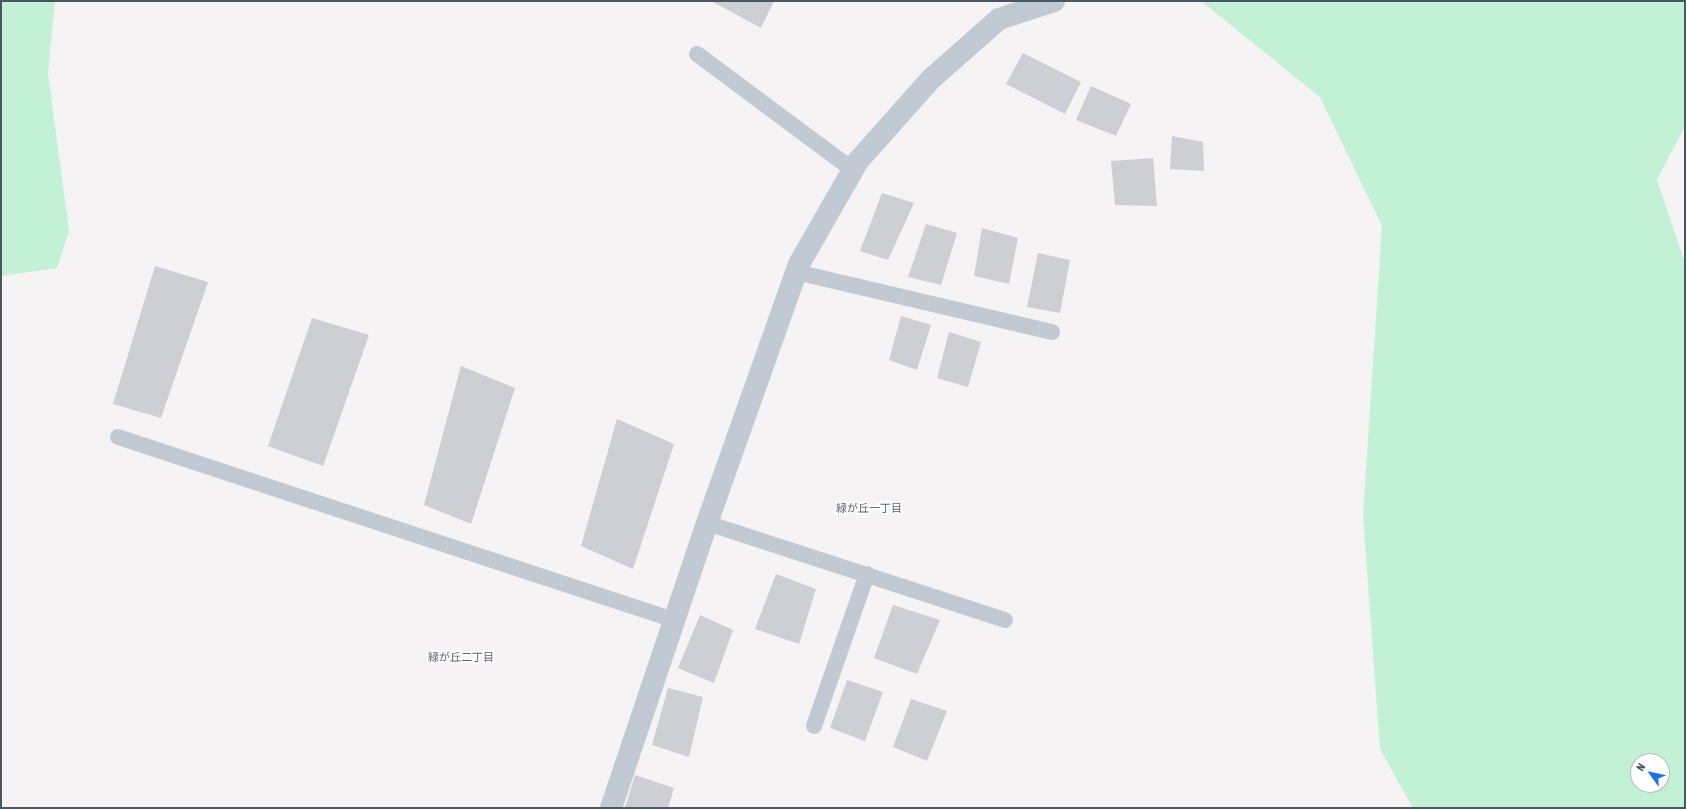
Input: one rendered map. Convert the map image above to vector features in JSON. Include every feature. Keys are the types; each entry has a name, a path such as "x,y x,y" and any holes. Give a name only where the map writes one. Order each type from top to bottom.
{"street":[{"path":"611,808 707,523 799,264 858,161 931,79 999,19 1054,1"}],"lane":[{"path":"697,54 853,170"},
{"path":"796,272 1052,332"},
{"path":"118,437 674,620"},
{"path":"707,523 1005,620"},
{"path":"814,726 867,574"}],"green space":[{"path":"1,1 55,1 48,73 69,231 57,268 1,276"},
{"path":"1201,1 1685,1 1685,126 1657,180 1685,263 1685,808 1413,808 1380,749 1363,515 1382,226 1320,97"}],"building":[{"path":"713,1 774,1 761,28"},
{"path":"1023,53 1081,82 1065,114 1006,84"},
{"path":"1091,86 1131,104 1116,136 1076,120"},
{"path":"1172,136 1203,142 1204,171 1170,169"},
{"path":"1153,158 1157,206 1115,205 1111,161"},
{"path":"882,193 914,203 888,260 860,251"},
{"path":"926,224 957,233 941,285 908,277"},
{"path":"982,228 1018,238 1009,284 974,276"},
{"path":"1038,253 1070,260 1060,313 1027,307"},
{"path":"155,266 208,282 161,418 113,404"},
{"path":"901,316 931,325 917,370 889,360"},
{"path":"312,318 369,335 323,466 268,446"},
{"path":"949,332 981,342 968,387 937,378"},
{"path":"461,366 515,388 471,524 424,505"},
{"path":"617,419 674,444 633,569 581,546"},
{"path":"776,574 816,589 799,644 755,629"},
{"path":"893,605 940,620 917,674 874,658"},
{"path":"700,615 733,630 714,683 678,668"},
{"path":"847,680 883,692 865,741 830,728"},
{"path":"668,688 703,697 689,757 652,745"},
{"path":"911,699 947,711 927,761 893,747"},
{"path":"635,775 674,788 668,808 625,808"}],"district":[{"name":"緑が丘一丁目","path":"869,509"},
{"name":"緑が丘二丁目","path":"461,658"}]}
